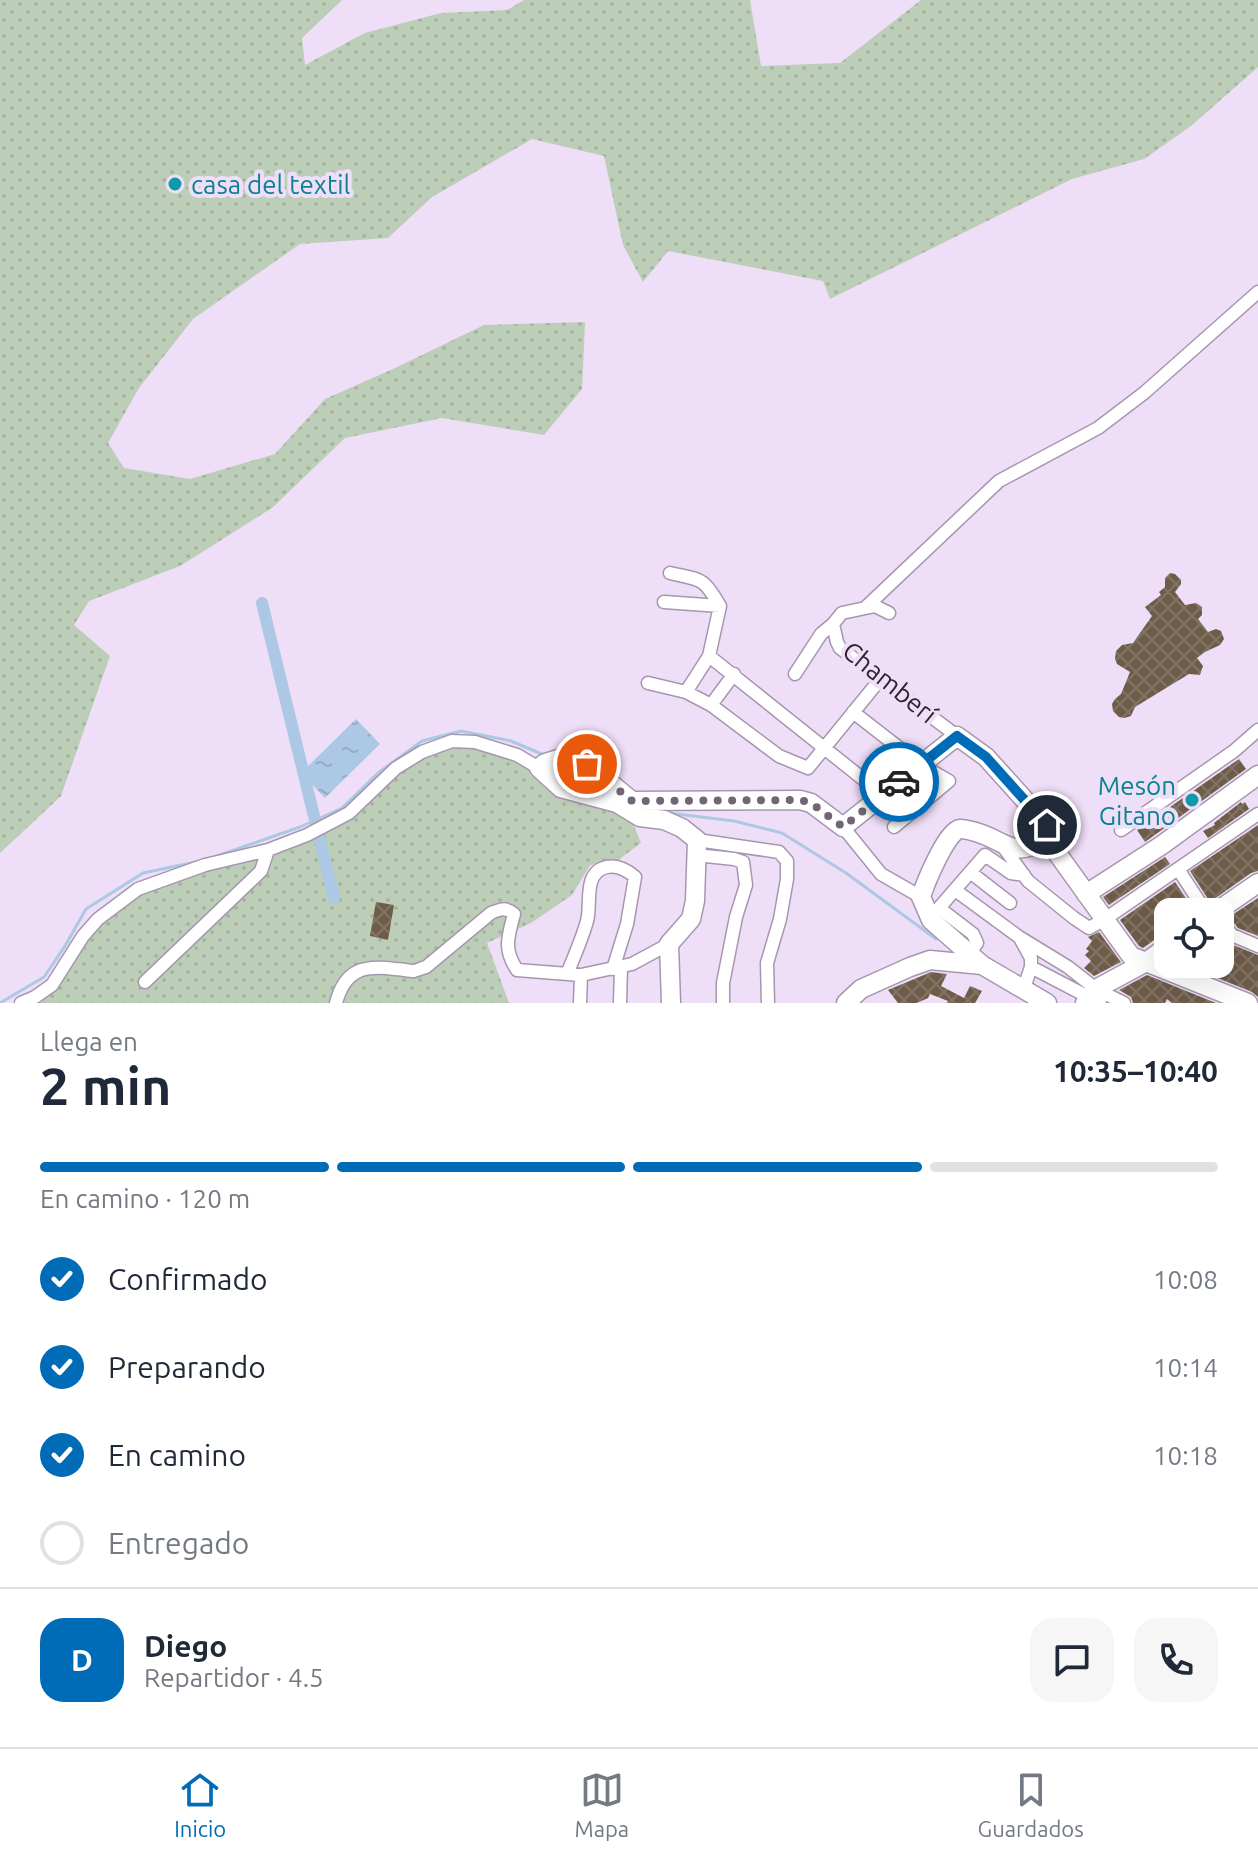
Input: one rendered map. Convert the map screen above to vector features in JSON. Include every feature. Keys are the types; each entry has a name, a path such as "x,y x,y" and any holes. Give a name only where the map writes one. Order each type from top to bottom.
{"street":[{"path":"866,607 999,481 1098,428 1144,393 1258,292"},
{"path":"670,573 697,579 708,585 720,606 709,656 686,692"},
{"path":"664,602 720,606"},
{"path":"795,674 821,634 842,613 875,606 889,613"},
{"name":"Chamberí","path":"833,624 840,648 986,757 1040,817 1047,825 1047,839 1131,956 1248,1003"},
{"path":"709,656 883,795"},
{"path":"711,705 734,674"},
{"path":"648,683 686,692 711,705 779,756 808,768 882,677"},
{"path":"853,712 921,765 949,781 894,827"},
{"path":"1121,830 1234,751 1258,730"},
{"path":"843,827 957,736"},
{"path":"21,1003 52,985 83,936 98,919 138,889 205,865 268,850 307,835 349,813 396,768 422,752 452,741 475,742 548,763 571,755 587,764 632,801 800,800 811,803 843,827 881,874 921,897 931,920 975,960 1019,997 1047,1003"},
{"path":"548,763 561,788 617,803 640,817 664,820 682,828 697,847 743,862 746,885 736,917 723,983 723,1003"},
{"path":"1086,894 1162,845 1258,775"},
{"path":"1002,845 1039,891 1089,928 1258,815"},
{"path":"921,897 952,833 961,828 1021,850 1033,848 1047,839"},
{"path":"697,847 779,852 787,861 780,919 767,963 768,1003"},
{"path":"336,1003 348,979 360,969 372,966 414,971 426,967 491,913 502,909 514,914 508,945 509,958 517,970 581,975 632,964 669,944 691,919 695,901 697,847"},
{"path":"145,982 261,871 268,850"},
{"path":"975,960 977,943 973,934 939,908 985,855 1011,873 1024,875"},
{"path":"567,974 588,919 591,880 600,870 609,867 626,869 635,877 617,968 620,1003"},
{"path":"1178,869 1197,898"},
{"path":"970,872 1010,903"},
{"path":"1234,900 1258,883"},
{"path":"955,890 1019,937 1068,967 1093,998"},
{"path":"1234,936 1258,946"},
{"path":"1019,937 1031,958 1031,967 1019,997"},
{"path":"930,960 950,938"},
{"path":"669,944 671,1003"},
{"path":"1093,998 1154,956"},
{"path":"846,1003 861,989 930,960 975,960"},
{"path":"1031,967 1093,998 1124,1003"},
{"path":"580,1003 581,975"}],"green space":[{"path":"0,0 342,0 302,38 305,65 365,33 441,13 507,10 524,0 750,0 761,66 840,63 921,0 1258,0 1258,67 1191,126 1144,159 1072,179 830,299 823,281 668,251 643,282 623,245 604,156 532,139 432,197 388,238 300,244 193,319 139,388 108,443 124,468 190,479 275,454 325,399 484,325 585,322 582,389 544,435 442,418 345,438 272,508 180,566 89,601 74,625 110,656 61,796 0,853"},
{"path":"455,746 500,753 629,814 641,843 617,861 590,865 572,895 531,923 487,943 509,1003 32,1003 100,922 142,891 308,840 388,780 433,751"}],"water":[{"path":"356,719 380,744 325,798 301,773"}],"building":[{"path":"1170,573 1181,580 1175,592 1185,605 1196,603 1202,607 1202,615 1198,619 1208,632 1221,631 1224,639 1220,645 1197,658 1203,666 1200,675 1189,674 1135,707 1131,716 1119,717 1113,711 1112,704 1121,694 1130,672 1117,664 1116,651 1122,645 1133,643 1152,616 1145,607 1161,595 1159,592 1165,587 1165,578"},
{"name":"Mesón Gitano","path":"1239,759 1246,769 1145,842 1137,830"},
{"path":"1241,802 1245,802 1249,809 1208,838 1203,831 1215,825"},
{"path":"1258,825 1258,871 1216,898 1207,898 1190,871"},
{"path":"1165,857 1170,864 1109,905 1103,897"},
{"path":"1175,882 1186,898 1154,898 1154,940 1143,948 1120,920"},
{"path":"1258,898 1258,936 1238,928 1234,923 1234,914"},
{"path":"376,902 394,905 388,940 370,936"},
{"path":"1099,932 1121,962 1094,976 1084,968 1091,961 1085,955 1092,941 1088,937"},
{"path":"1234,945 1258,955 1258,997 1218,978 1234,978"},
{"path":"931,972 947,974 941,986 964,998 970,986 982,991 975,1003 947,1003 930,994 917,1003 898,1003 888,990"},
{"path":"1147,975 1216,1003 1172,1003 1167,999 1165,1003 1133,1003 1131,997 1119,990"}],"waterway":[{"path":"262,603 334,898"},
{"path":"214,857 300,827 342,808 378,773 422,741 461,731 511,741 544,755"},
{"path":"559,767 598,789"},
{"path":"669,813 734,821 782,833 846,873 936,939"},
{"path":"0,1003 44,977 86,909 143,873 196,862"}],"way so far":[{"path":"587,764 632,801 800,800 811,803 843,827 899,782"}],"place":[{"name":"casa del textil","path":"175,184"},
{"name":"Mesón Gitano","path":"1192,800"}],"route":[{"path":"899,782 957,736 986,757 1047,825"}]}
